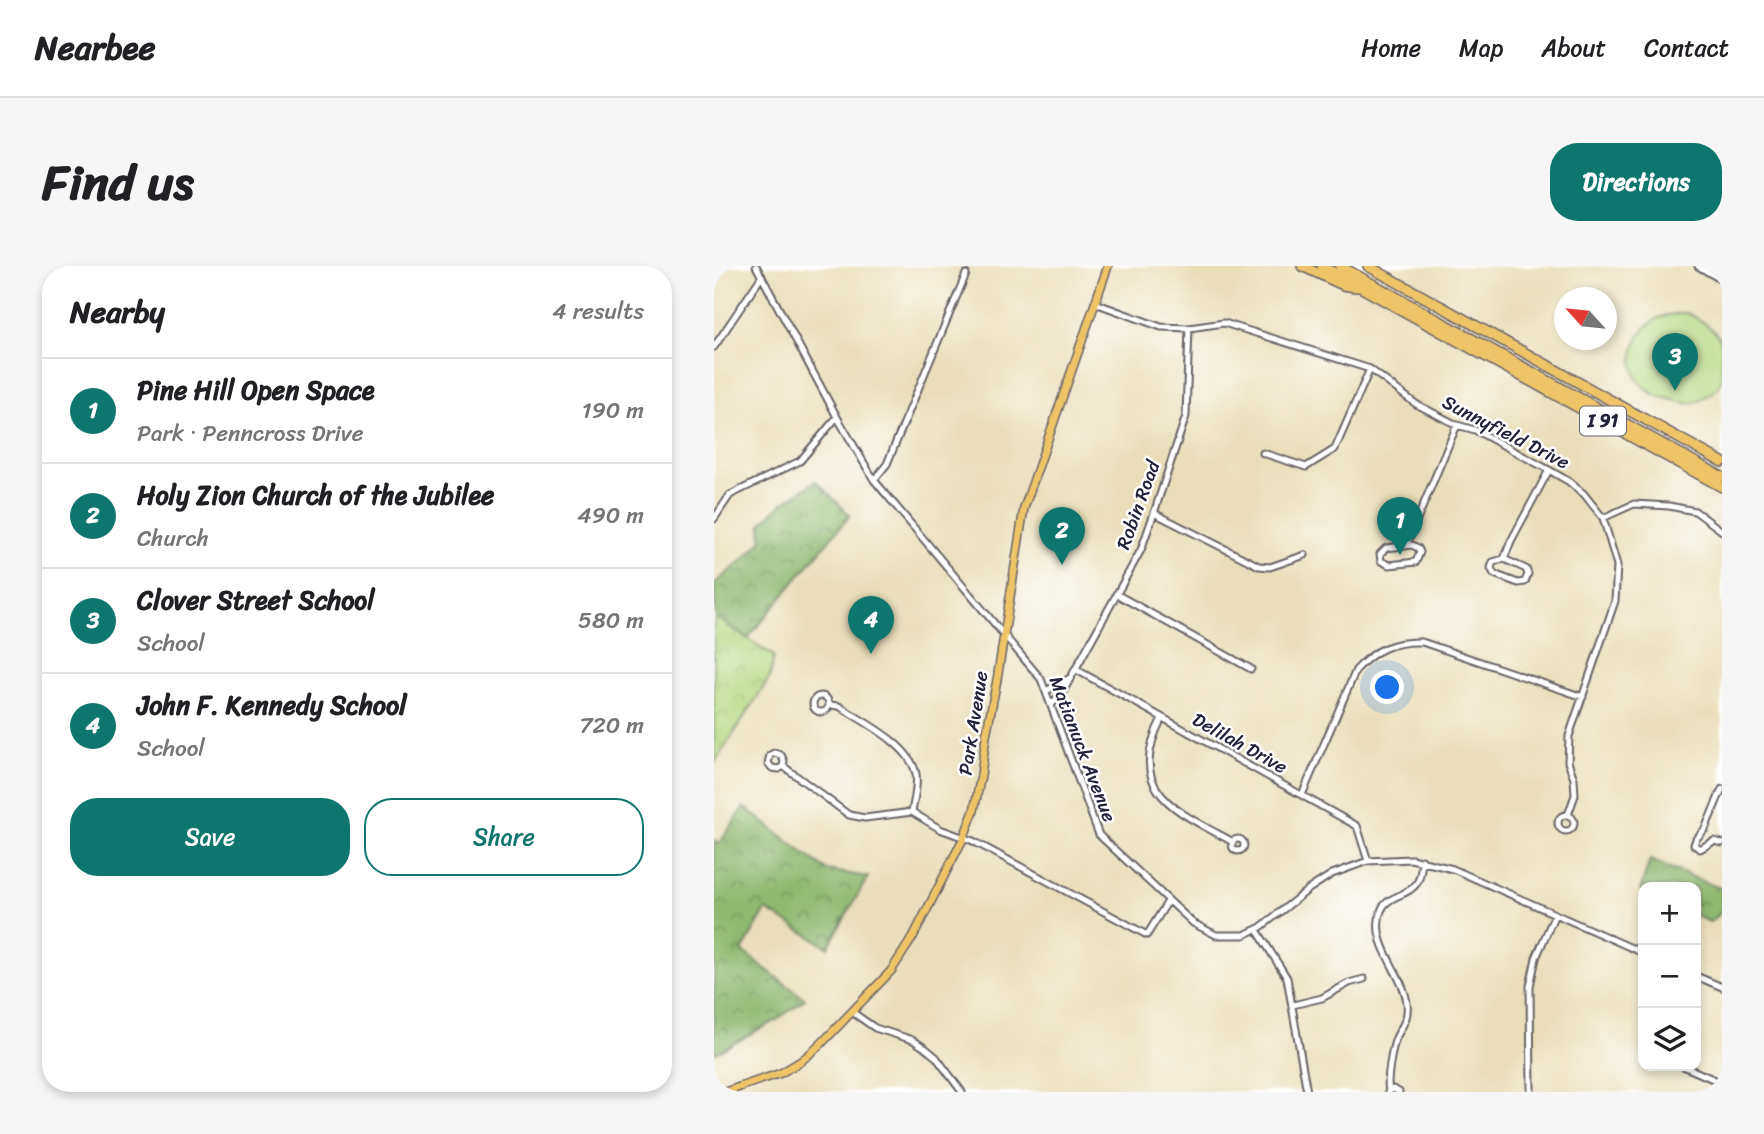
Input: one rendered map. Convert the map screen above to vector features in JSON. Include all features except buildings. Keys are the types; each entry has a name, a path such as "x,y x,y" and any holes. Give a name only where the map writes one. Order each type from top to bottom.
{"highway":[{"path":"1302,266 1343,285 1361,287"},
{"name":"I 91","path":"1322,266 1722,487"},
{"path":"1340,266 1722,475"},
{"path":"1349,266 1722,475"},
{"name":"I 91","path":"1369,267 1722,462"}],"main road":[{"name":"Park Avenue","path":"725,1092 741,1089 801,1061 820,1046 891,971 963,839 974,811 981,775 1024,508 1108,266"}],"street":[{"name":"Matianuck Avenue","path":"756,266 874,480 1041,679 1099,835 1197,926 1213,934 1236,937 1257,930 1320,881 1344,869 1397,858 1422,860 1453,869 1638,951"},
{"path":"1698,266 1722,280"},
{"path":"874,480 887,464 966,274"},
{"path":"714,347 762,276"},
{"name":"Sunnyfield Drive","path":"1095,303 1161,327 1189,328 1224,323 1370,369 1416,404 1457,425 1475,430 1568,481 1584,494 1602,518 1614,549 1617,583 1615,601 1567,749 1575,795 1568,814"},
{"name":"Robin Road","path":"1052,704 1064,690 1141,550 1186,416 1189,328"},
{"path":"1263,453 1306,467 1335,449 1370,369"},
{"path":"714,519 730,495 800,461 837,417"},
{"path":"1406,546 1457,425"},
{"path":"1504,559 1549,470"},
{"path":"1602,518 1634,504 1677,507 1695,511 1722,531"},
{"path":"1154,513 1259,566 1270,567 1305,555"},
{"path":"1406,546 1418,548 1420,555 1416,562 1389,565 1381,561 1383,550 1406,546"},
{"path":"1504,559 1525,569 1528,574 1525,582 1518,583 1494,574 1491,568 1493,562 1504,559"},
{"path":"1116,594 1251,669"},
{"path":"1302,795 1356,670 1368,657 1396,643 1422,642 1583,697"},
{"name":"Delilah Drive","path":"1075,669 1357,827 1368,862"},
{"path":"1046,691 1070,678"},
{"path":"829,705 839,706 902,748 915,771 912,812"},
{"path":"1163,718 1149,750 1152,778 1158,792 1169,805 1233,842"},
{"path":"783,766 849,815 865,818 912,812 940,829 973,841 1147,935 1168,901"},
{"path":"1714,841 1701,849 1695,846 1695,841 1705,829 1722,789"},
{"path":"1705,829 1707,836 1722,843"},
{"path":"1399,1092 1393,1089 1388,1091 1387,1084 1394,1046 1406,1021 1408,1008 1402,984 1381,941 1380,916 1390,900 1409,891 1416,884 1422,860"},
{"path":"1531,1092 1530,986 1536,958 1555,914"},
{"path":"1257,930 1285,972 1307,1092"},
{"path":"1701,978 1722,987"},
{"path":"1293,1005 1317,1000 1349,983 1364,979"},
{"path":"852,1012 875,1028 913,1040 925,1048 936,1057 962,1092"},
{"path":"1694,1071 1722,1083"}],"green space":[{"path":"1687,313 1705,323 1720,339 1722,366 1722,381 1717,388 1704,398 1689,403 1661,397 1648,390 1636,376 1633,360 1635,345 1648,325 1662,317"},
{"path":"816,481 850,515 748,638 716,618 714,584 762,540 761,524 780,505"},
{"path":"716,618 774,656 770,677 714,764 714,621"},
{"path":"744,807 826,870 868,877 828,947 766,910 742,951 805,999 777,1020 714,1054 714,840 719,844"},
{"path":"1650,860 1722,889 1722,911 1710,922 1701,918 1701,882 1643,882"}],"place":[{"name":"Clover Street School","path":"1675,391"},
{"name":"Pine Hill Open Space","path":"1400,555"},
{"name":"Holy Zion Church of the Jubilee","path":"1062,565"},
{"name":"John F. Kennedy School","path":"871,654"}]}
